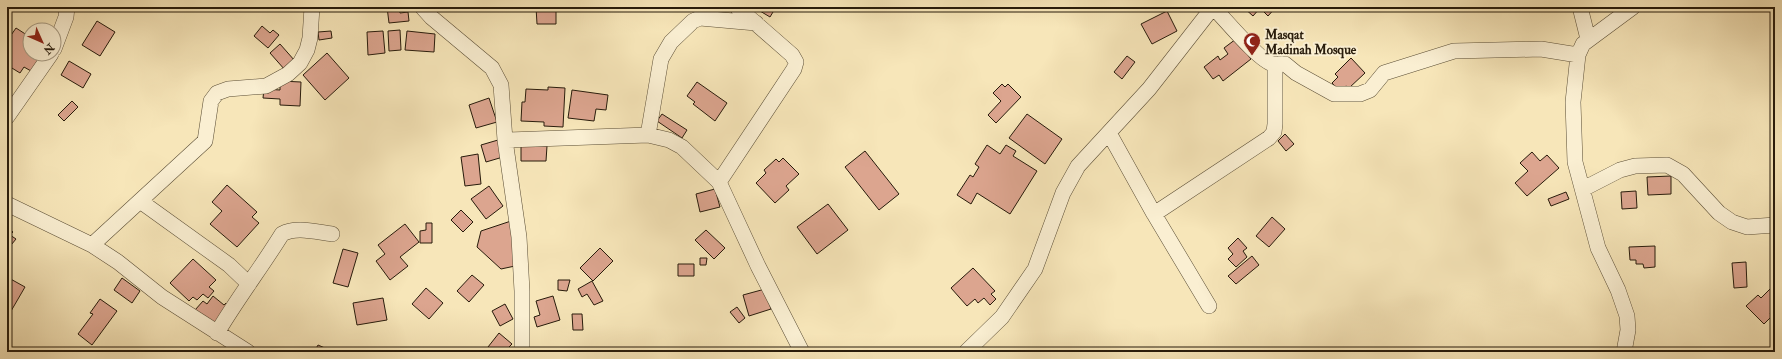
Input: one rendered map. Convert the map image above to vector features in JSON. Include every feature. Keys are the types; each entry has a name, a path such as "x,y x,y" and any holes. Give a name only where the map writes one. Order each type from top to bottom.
{"street":[{"path":"62,28 66,17 67,7"},
{"path":"92,245 205,141 211,101 217,93 228,89 266,86 288,74 300,63 307,50 310,38 312,7"},
{"path":"422,7 431,17 492,68 501,85 505,140 519,237 522,291 522,352"},
{"path":"719,182 794,69 796,62 792,55 737,7"},
{"path":"966,352 1002,316 1035,269 1063,192 1078,166 1149,89 1213,7 1256,52 1268,62 1275,65 1285,64 1296,73 1334,94 1360,94 1370,90 1384,73 1454,51 1540,49 1578,55"},
{"path":"1580,7 1588,39"},
{"path":"1624,352 1628,330 1627,316 1618,290 1598,248 1575,162 1573,102 1578,55 1583,44 1633,7"},
{"path":"648,135 661,59 671,42 685,27 700,18 756,23"},
{"path":"7,117 45,62"},
{"path":"1154,214 1269,138 1274,132 1275,65"},
{"path":"1109,133 1154,214 1210,306"},
{"path":"505,140 648,135 669,140 682,147 719,182 758,266 802,352"},
{"path":"1582,189 1620,170 1635,166 1667,165 1683,174 1719,213 1732,222 1747,227 1775,225"},
{"path":"140,201 230,265 249,284"},
{"path":"7,204 92,245 118,262 162,297 248,352"},
{"path":"217,333 282,234 288,230 332,234"}],"building":[{"path":"387,7 399,7 400,13 408,12 409,21 389,23"},
{"path":"536,7 556,7 556,24 537,24"},
{"path":"684,7 713,7 709,17"},
{"path":"763,7 776,7 770,17 760,11"},
{"path":"1243,7 1276,7 1268,16 1260,8 1253,16"},
{"path":"1167,11 1177,31 1152,44 1141,24"},
{"path":"97,21 115,32 100,56 82,45"},
{"path":"262,26 270,33 273,30 279,35 268,48 254,36"},
{"path":"16,28 22,32 22,62 37,62 31,71 24,67 20,73 7,65 7,41"},
{"path":"400,30 401,50 389,51 388,31"},
{"path":"331,31 332,38 319,40 318,32"},
{"path":"383,31 385,53 368,55 367,32"},
{"path":"407,31 435,34 434,52 405,50"},
{"path":"1236,39 1251,59 1223,81 1219,75 1213,79 1204,67 1218,56 1220,60 1228,54 1224,48"},
{"path":"280,44 295,61 285,70 270,53"},
{"path":"327,53 349,78 325,100 303,75"},
{"path":"1127,56 1135,62 1122,79 1114,72"},
{"path":"1351,58 1365,73 1349,88 1346,86 1340,91 1332,83 1338,77 1335,74"},
{"path":"69,61 91,74 83,88 61,75"},
{"path":"280,81 301,82 300,106 280,105 280,99 263,98 264,89 280,90"},
{"path":"697,82 727,103 715,121 693,104 695,102 687,96"},
{"path":"1002,84 1005,87 1008,84 1021,97 996,123 988,115 1001,101 993,93"},
{"path":"548,87 565,88 563,127 544,126 544,122 521,121 522,102 525,102 526,89 548,90"},
{"path":"572,90 608,95 606,110 596,109 594,121 568,118"},
{"path":"489,98 497,122 476,128 469,105"},
{"path":"72,101 78,107 64,121 58,115"},
{"path":"662,114 687,130 682,138 657,121"},
{"path":"1027,114 1062,139 1045,164 1009,138"},
{"path":"1285,134 1294,144 1286,151 1278,141"},
{"path":"498,140 503,157 486,162 481,145"},
{"path":"987,145 1000,154 1006,145 1016,151 1013,156 1037,171 1010,214 977,193 971,204 957,195 970,175 973,177 979,167 975,164"},
{"path":"521,146 547,146 546,161 521,161"},
{"path":"865,151 899,194 879,210 845,167"},
{"path":"1532,152 1540,161 1547,155 1559,168 1527,196 1515,183 1528,171 1520,163"},
{"path":"478,154 481,184 465,186 461,157"},
{"path":"783,158 799,174 786,186 789,190 775,203 756,183 766,173 764,170 776,159 779,162"},
{"path":"1671,176 1671,194 1648,195 1647,177"},
{"path":"227,185 257,212 252,217 259,223 237,247 210,224 222,211 212,202"},
{"path":"489,186 503,206 486,219 471,199"},
{"path":"715,189 720,207 700,212 696,194"},
{"path":"1636,191 1637,208 1622,209 1621,192"},
{"path":"1566,192 1569,199 1551,206 1548,199"},
{"path":"828,204 848,230 817,254 797,227"},
{"path":"461,210 473,222 463,232 451,220"},
{"path":"1272,217 1285,229 1269,247 1256,236"},
{"path":"511,221 515,266 501,269 477,247 481,231"},
{"path":"426,223 432,223 432,243 420,243 420,231 426,230"},
{"path":"405,224 419,242 400,257 408,266 390,280 376,261 385,254 378,245"},
{"path":"7,227 13,232 10,235 16,239 7,250"},
{"path":"706,230 725,248 714,259 695,240"},
{"path":"1238,238 1247,248 1243,251 1247,257 1236,267 1228,259 1233,254 1228,248"},
{"path":"1655,246 1655,267 1644,268 1643,264 1636,264 1636,260 1630,260 1629,247"},
{"path":"600,248 613,261 593,281 580,268"},
{"path":"343,249 358,253 348,287 333,283"},
{"path":"1252,256 1259,265 1236,284 1228,276"},
{"path":"700,258 707,258 706,265 700,265"},
{"path":"193,259 216,280 209,287 214,291 208,298 203,294 197,300 193,297 189,301 170,283"},
{"path":"1746,262 1747,287 1734,288 1732,263"},
{"path":"678,264 694,264 694,276 678,276"},
{"path":"973,268 995,291 991,294 996,299 990,305 984,298 978,303 975,299 967,306 951,288"},
{"path":"472,275 484,285 469,302 457,291"},
{"path":"7,277 25,287 7,318"},
{"path":"122,278 140,291 132,303 114,290"},
{"path":"558,280 570,280 567,291 558,290"},
{"path":"592,281 603,301 594,305 587,294 582,297 578,289"},
{"path":"1774,285 1775,308 1770,313 1772,316 1764,324 1746,306 1758,295 1761,298"},
{"path":"426,288 443,303 429,319 412,304"},
{"path":"765,289 771,309 749,316 743,295"},
{"path":"213,296 224,305 226,303 230,307 213,326 195,310 203,301 207,304"},
{"path":"553,296 560,320 537,327 534,317 540,315 536,301"},
{"path":"383,298 387,320 357,325 353,303"},
{"path":"100,299 117,311 92,345 78,334 93,314 90,313"},
{"path":"505,304 513,319 500,326 492,311"},
{"path":"737,307 745,318 739,323 730,312"},
{"path":"572,314 582,314 583,330 573,330"},
{"path":"499,333 512,344 504,352 493,352 488,347"},
{"path":"318,345 334,352 314,352"}],"place":[{"name":"Masqat Madinah Mosque","path":"1252,56"}]}
